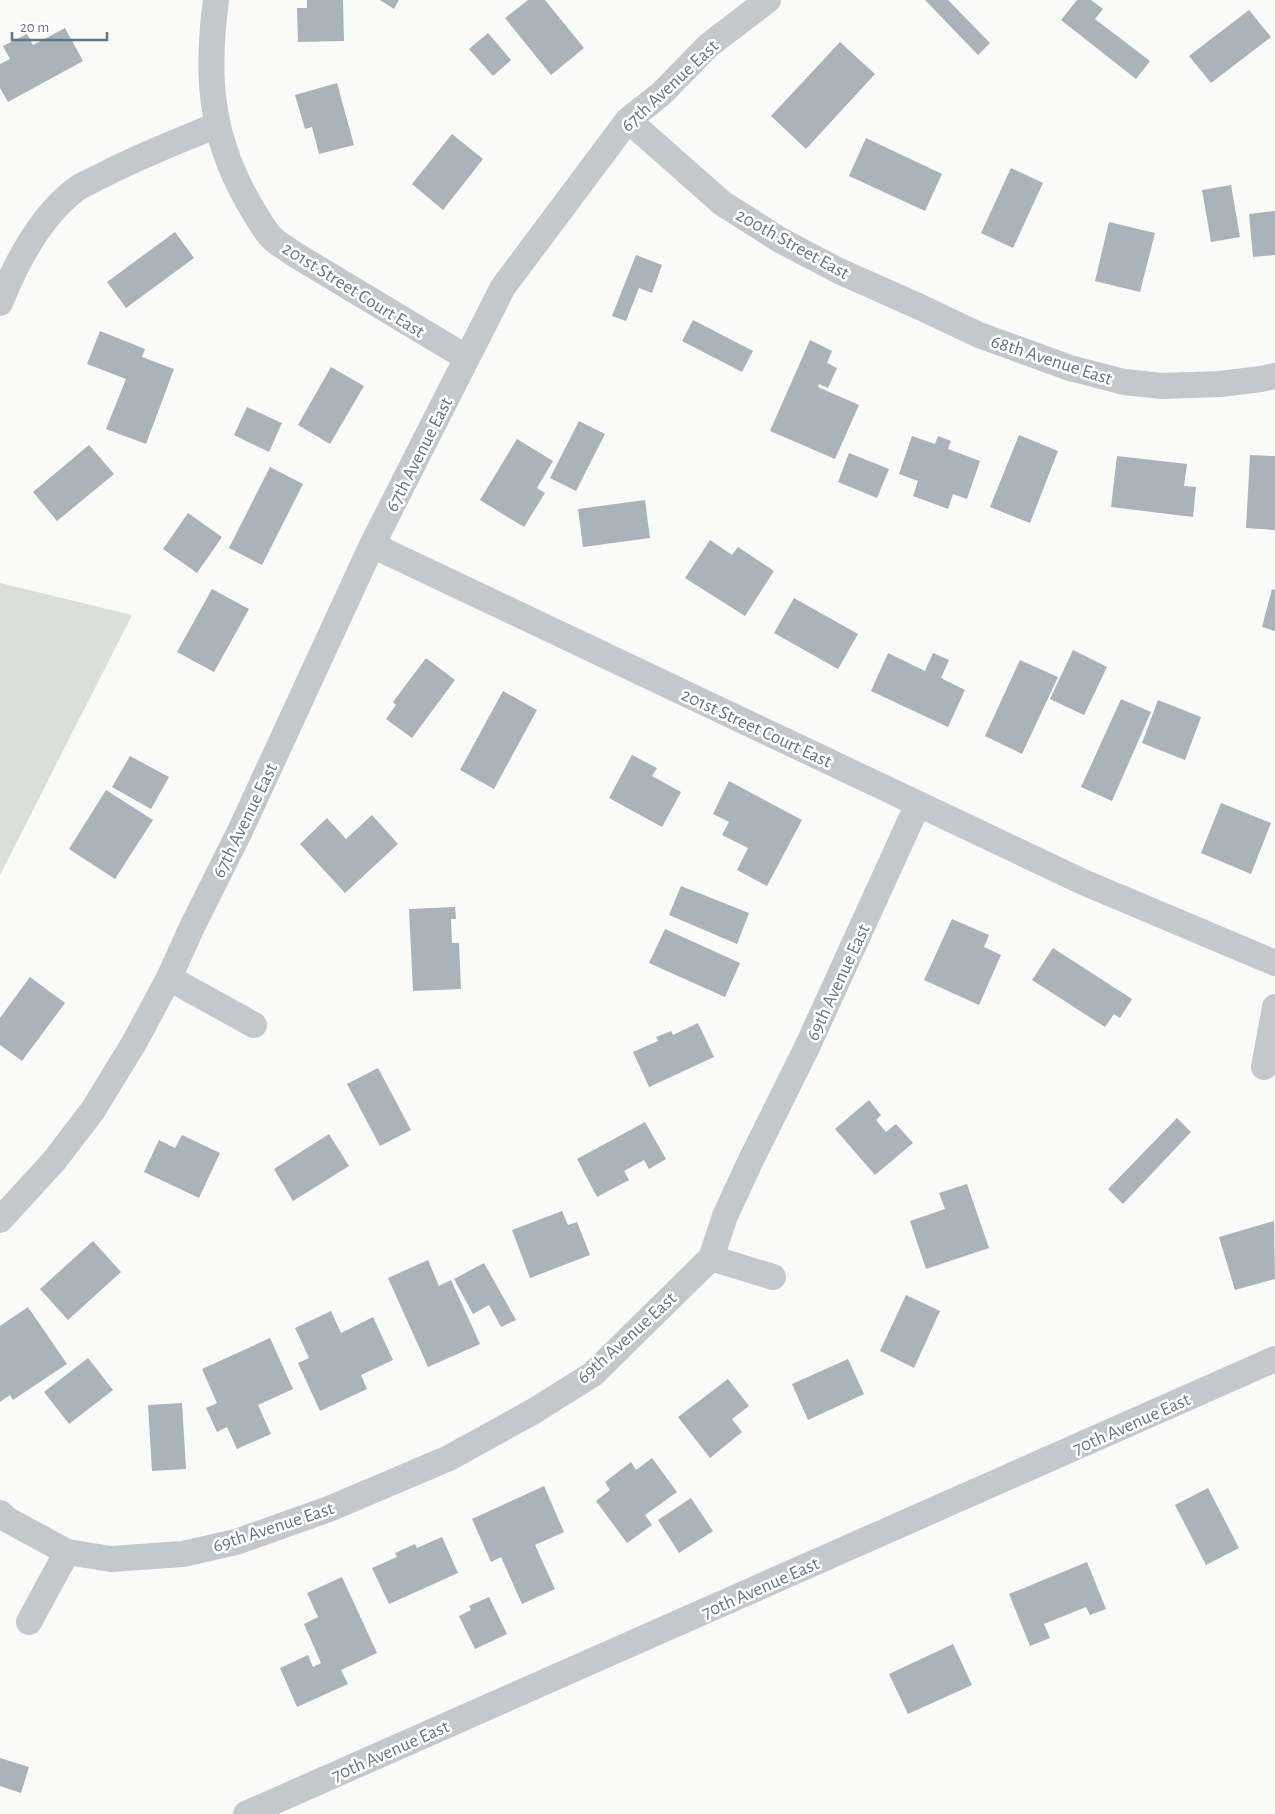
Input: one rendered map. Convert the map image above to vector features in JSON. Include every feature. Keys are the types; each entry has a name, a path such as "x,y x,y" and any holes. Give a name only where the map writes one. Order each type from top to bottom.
{"street":[{"name":"201st Street Court East","path":"216,0 210,82 222,144 235,178 270,236 294,254 467,358"},
{"name":"67th Avenue East","path":"0,1220 54,1161 93,1110 134,1043 170,978 192,926 240,831 372,545 504,287 628,120 661,94 709,45 768,0"},
{"name":"200th Street East","path":"628,120 722,203 780,240 839,271 979,336"},
{"path":"0,303 28,244 61,202 76,189 140,156 218,126"},
{"name":"68th Avenue East","path":"979,336 1070,368 1124,382 1172,386 1220,384 1275,376"},
{"name":"201st Street Court East","path":"372,545 1083,882 1275,963"},
{"name":"69th Avenue East","path":"0,1513 8,1520 67,1552 111,1559 183,1554 236,1542 329,1509 449,1458 534,1411 593,1374 711,1258 726,1216 749,1164 808,1045 918,804"},
{"path":"170,978 254,1025"},
{"path":"1264,1067 1275,1007"},
{"path":"711,1258 773,1276"},
{"name":"70th Avenue East","path":"246,1814 1275,1359"},
{"path":"29,1622 67,1552"}],"shaded area":[{"path":"0,583 132,615 0,875"}],"building":[{"path":"307,0 343,0 344,41 298,42 297,8 307,8"},
{"path":"380,0 399,0 394,9"},
{"path":"528,0 545,0 584,48 551,75 505,18"},
{"path":"925,0 948,0 990,43 978,55"},
{"path":"1077,0 1091,0 1103,9 1095,19 1150,61 1136,79 1061,20"},
{"path":"1249,10 1271,37 1211,83 1189,56"},
{"path":"65,28 83,61 8,102 0,88 0,64 10,59 3,46 27,34 33,45"},
{"path":"488,33 511,60 493,76 469,49"},
{"path":"840,42 875,74 806,149 771,116"},
{"path":"337,83 354,145 319,154 312,127 305,129 295,95"},
{"path":"452,134 483,159 443,210 412,184"},
{"path":"866,138 942,174 925,211 849,176"},
{"path":"1011,168 1043,183 1013,248 981,233"},
{"path":"1231,185 1240,237 1211,242 1202,190"},
{"path":"1275,211 1275,255 1253,257 1249,214"},
{"path":"1109,222 1155,233 1140,292 1095,281"},
{"path":"175,232 194,258 126,308 107,282"},
{"path":"636,255 662,265 652,293 639,288 626,321 612,316"},
{"path":"693,320 753,351 742,372 682,341"},
{"path":"100,331 145,349 142,357 174,369 146,444 106,429 126,379 87,364"},
{"path":"810,340 832,351 827,363 837,368 828,388 819,384 818,387 859,405 835,459 770,431"},
{"path":"331,367 364,386 330,444 298,425"},
{"path":"247,407 282,423 269,452 234,435"},
{"path":"579,421 605,434 576,491 550,478"},
{"path":"1019,435 1058,451 1030,523 990,507"},
{"path":"912,436 935,444 938,436 951,441 948,449 980,461 967,499 953,494 948,509 913,496 918,481 899,474"},
{"path":"517,439 553,461 537,488 545,493 524,527 480,500"},
{"path":"89,445 114,474 57,521 33,492"},
{"path":"849,453 889,469 877,498 838,482"},
{"path":"1250,455 1275,456 1275,530 1246,528"},
{"path":"1117,456 1187,464 1184,486 1196,487 1193,517 1111,507"},
{"path":"270,467 303,484 262,565 229,548"},
{"path":"645,500 650,538 583,547 578,509"},
{"path":"188,513 222,537 197,573 163,549"},
{"path":"710,540 732,555 738,547 774,571 745,616 685,578"},
{"path":"212,589 249,609 214,672 177,652"},
{"path":"1272,589 1275,590 1275,631 1262,627"},
{"path":"794,598 858,634 838,669 774,633"},
{"path":"1073,650 1107,667 1084,715 1050,699"},
{"path":"888,653 925,671 933,653 949,660 941,678 965,690 948,727 871,691"},
{"path":"426,658 455,680 412,738 386,719 396,705 393,702"},
{"path":"1020,660 1058,677 1022,754 985,736"},
{"path":"503,691 537,710 494,789 460,770"},
{"path":"1121,699 1151,712 1112,801 1081,787"},
{"path":"1158,700 1201,717 1185,760 1142,743"},
{"path":"632,755 657,768 652,776 681,792 662,827 609,798"},
{"path":"130,756 169,777 151,809 112,787"},
{"path":"729,781 802,820 767,886 737,870 748,848 722,835 729,822 713,814"},
{"path":"106,790 153,820 115,879 69,849"},
{"path":"1221,803 1271,823 1251,874 1201,853"},
{"path":"372,815 398,844 345,893 300,844 327,818 346,839"},
{"path":"681,886 749,913 737,944 669,915"},
{"path":"455,907 456,919 451,919 452,943 459,943 461,989 413,991 409,909"},
{"path":"952,919 989,935 984,947 1001,955 979,1005 924,980"},
{"path":"665,929 740,963 725,997 649,963"},
{"path":"1053,948 1132,999 1120,1018 1114,1014 1105,1027 1032,980"},
{"path":"30,977 65,1003 22,1061 0,1045 0,1018"},
{"path":"698,1023 714,1057 649,1087 633,1052 658,1041 656,1037 671,1031 673,1035"},
{"path":"378,1068 411,1130 380,1146 347,1084"},
{"path":"869,1100 881,1115 876,1120 886,1132 896,1124 913,1143 875,1175 835,1129"},
{"path":"1177,1118 1191,1132 1123,1204 1108,1189"},
{"path":"645,1122 666,1159 649,1169 644,1160 624,1171 629,1180 597,1197 577,1159"},
{"path":"329,1134 349,1166 293,1201 274,1169"},
{"path":"182,1135 220,1153 199,1198 144,1172 159,1140 175,1148"},
{"path":"967,1184 989,1248 926,1269 910,1221 945,1209 939,1193"},
{"path":"562,1211 568,1225 577,1222 590,1255 530,1278 512,1230"},
{"path":"1274,1221 1275,1279 1235,1290 1219,1237"},
{"path":"93,1241 121,1272 68,1320 40,1289"},
{"path":"428,1260 439,1286 451,1280 480,1344 428,1367 388,1278"},
{"path":"484,1263 516,1320 501,1327 489,1305 473,1314 454,1279"},
{"path":"906,1295 940,1311 914,1368 880,1351"},
{"path":"28,1307 67,1364 13,1400 10,1395 0,1402 0,1326"},
{"path":"331,1311 341,1333 373,1317 393,1360 361,1375 367,1389 320,1411 298,1363 309,1358 295,1328"},
{"path":"270,1338 293,1389 258,1405 271,1434 237,1449 227,1427 217,1432 206,1408 217,1403 202,1369"},
{"path":"88,1358 113,1390 69,1424 44,1392"},
{"path":"848,1359 864,1394 808,1420 792,1384"},
{"path":"728,1379 749,1406 732,1419 742,1432 710,1458 678,1417"},
{"path":"182,1403 186,1469 152,1471 148,1405"},
{"path":"652,1458 677,1492 645,1515 652,1525 627,1543 596,1501 610,1490 605,1482 631,1462 636,1470"},
{"path":"544,1486 564,1532 535,1545 555,1589 522,1604 501,1557 491,1562 472,1519"},
{"path":"1208,1488 1239,1548 1206,1565 1175,1505"},
{"path":"691,1498 713,1531 679,1553 658,1520"},
{"path":"442,1537 458,1573 389,1604 372,1568 397,1557 395,1553 415,1544 417,1548"},
{"path":"1087,1562 1106,1609 1090,1615 1086,1607 1044,1624 1050,1638 1030,1646 1009,1594"},
{"path":"342,1577 377,1653 341,1670 348,1684 297,1707 280,1668 308,1655 313,1667 321,1663 304,1624 318,1617 307,1593"},
{"path":"489,1597 507,1634 475,1649 459,1616 471,1610 469,1606"},
{"path":"953,1644 972,1685 908,1714 889,1674"},
{"path":"0,1758 29,1767 21,1793 0,1786"}]}
